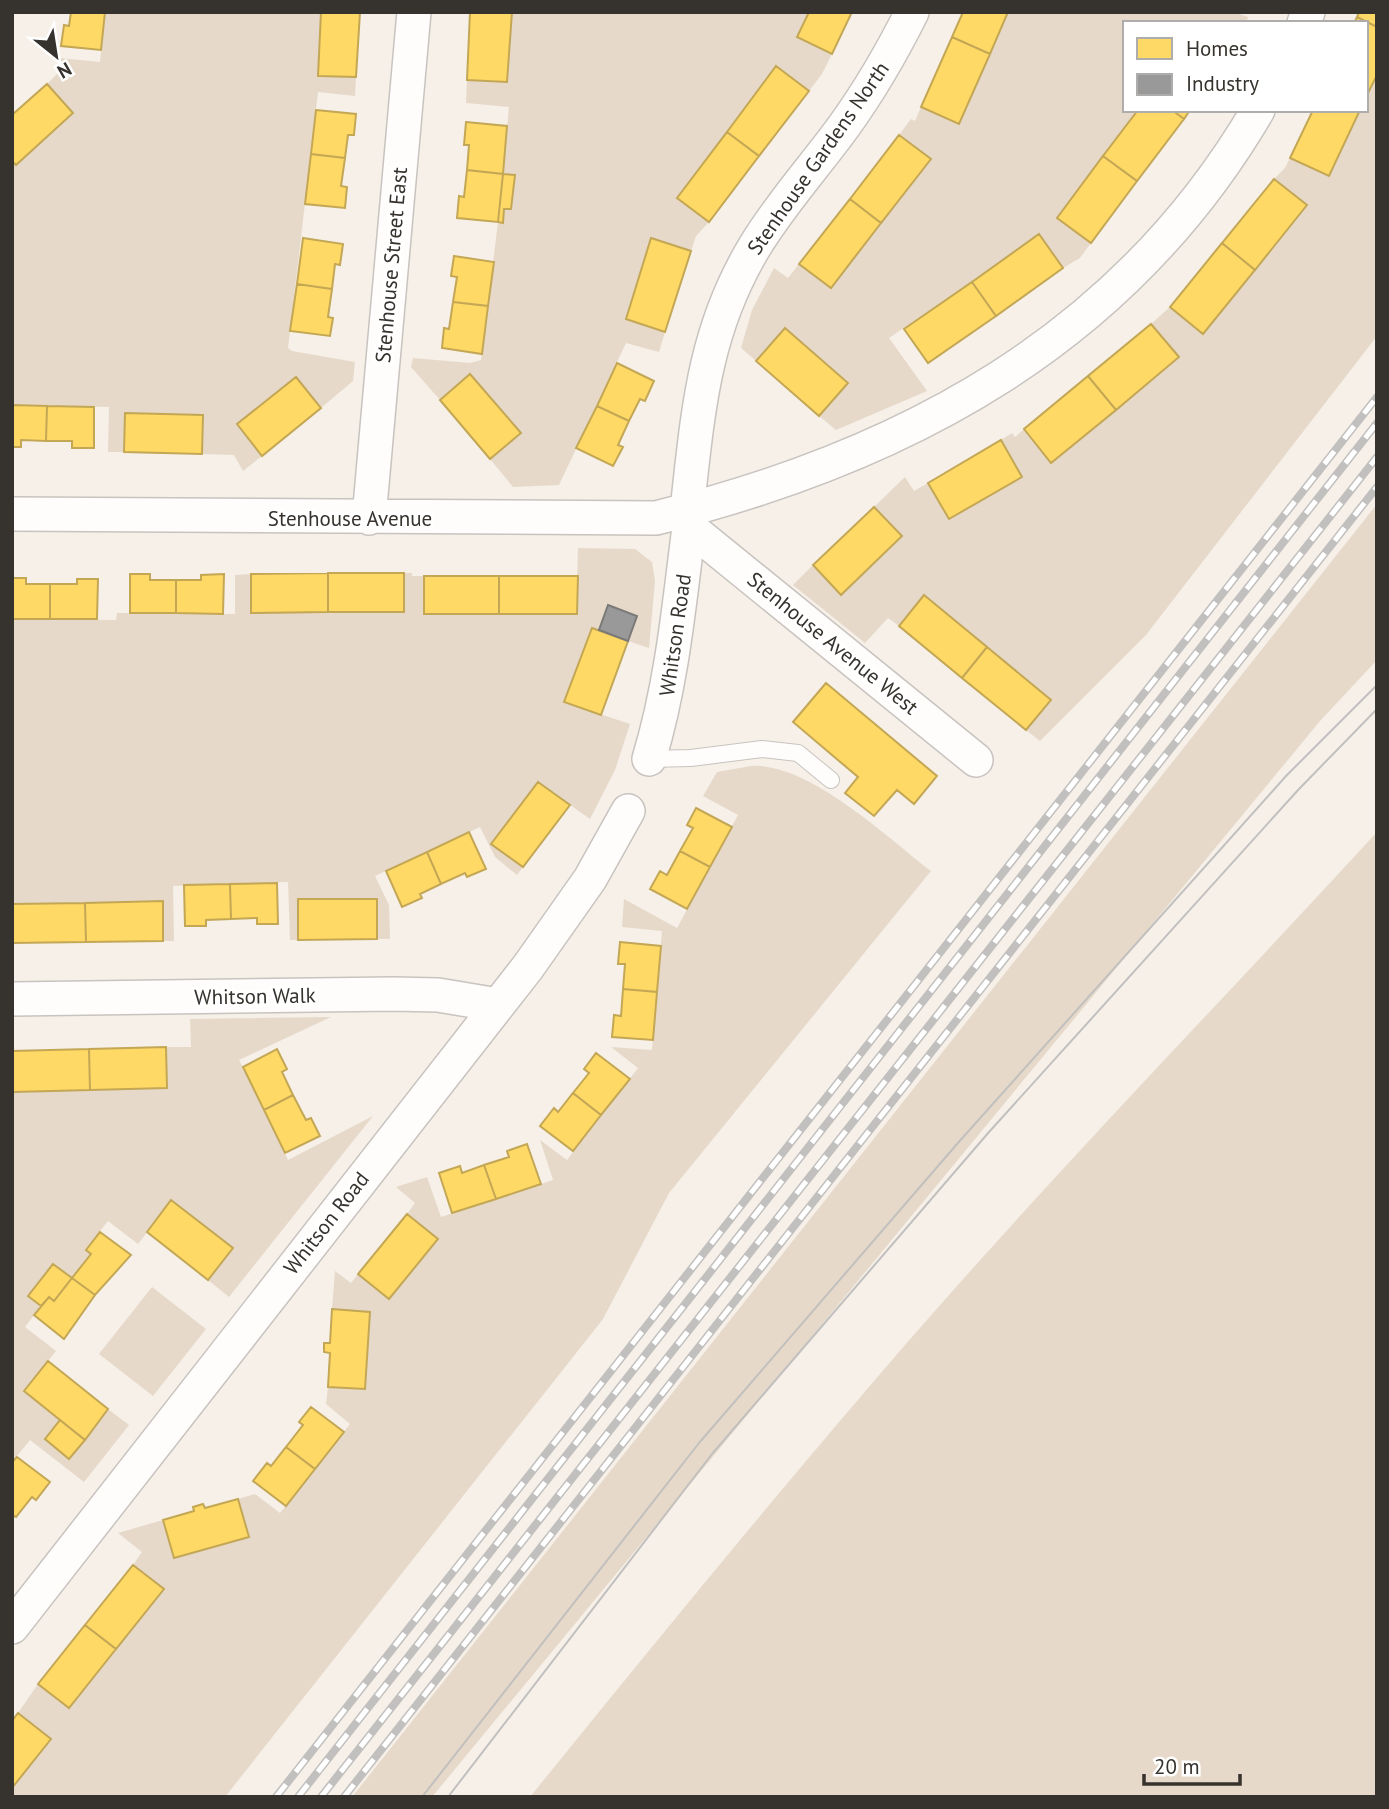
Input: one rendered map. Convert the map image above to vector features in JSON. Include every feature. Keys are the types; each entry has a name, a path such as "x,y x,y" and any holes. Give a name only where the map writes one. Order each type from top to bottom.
{"street":[{"name":"Stenhouse Street East","path":"369,518 414,12"},
{"name":"Stenhouse Gardens North","path":"688,519 707,359 737,280 778,210 871,87 912,12"},
{"path":"688,519 846,458 935,417 1010,372 1100,305 1154,250 1214,177 1257,112"},
{"name":"Stenhouse Avenue","path":"12,513 688,519"},
{"name":"Whitson Road","path":"649,759 664,710 688,519"},
{"name":"Stenhouse Avenue West","path":"688,519 976,760"},
{"name":"Whitson Road","path":"12,1627 559,926 628,811"},
{"name":"Whitson Walk","path":"12,999 393,994 438,995 498,1005"}],"lane":[{"path":"649,759 691,758 762,749 786,751 798,753 831,780"}],"shaded area":[{"path":"105,12 321,12 318,75 356,77 355,96 318,92 288,348 292,351 355,362 353,381 321,408 296,377 237,424 262,456 243,471 234,455 202,454 203,415 125,413 124,452 108,452 109,407 12,405 12,161 17,165 73,113 47,84 60,71 60,58 100,62"},
{"path":"512,12 809,12 797,37 832,54 809,91 776,67 677,197 709,222 696,236 691,251 651,238 626,319 665,332 659,352 626,343 559,485 513,487 490,459 520,433 470,375 440,400 411,367 413,358 470,363 481,360 498,222 503,223 504,209 511,209 515,175 503,174 509,107 466,103 467,80 507,82"},
{"path":"1008,12 1234,12 1248,17 1247,21 1123,21 1123,112 1136,112 1057,218 1091,243 1080,258 1063,268 1039,235 889,338 927,391 836,430 819,416 848,383 785,328 756,361 741,348 752,310 774,268 788,278 799,264 831,287 931,159 899,135 911,119 915,121 921,107 959,124"},
{"path":"1377,75 1377,336 1146,635 1040,741 1026,730 1051,700 924,595 899,626 888,618 865,643 793,585 813,565 841,594 901,536 874,507 905,477 914,491 928,483 949,519 1022,477 1001,440 1012,433 1015,437 1024,429 1051,462 1178,357 1151,324 1170,307 1203,333 1307,205 1274,179 1290,158 1357,112 1368,112 1368,93"},
{"path":"1377,504 1377,660 1320,721 432,1797 352,1797"},
{"path":"578,548 635,549 652,562 655,581 649,648 628,641 608,606 599,630 592,628 564,702 630,724 615,770 590,819 538,782 492,843 523,867 517,875 495,857 480,827 375,876 389,905 390,939 377,939 376,899 299,899 298,940 290,940 288,882 173,886 174,941 163,941 162,901 12,904 12,619 116,620 117,613 235,614 235,575 251,574 252,613 403,612 404,573 412,573 412,576 424,576 424,614 576,614"},
{"path":"751,766 773,768 821,788 870,822 931,871 669,1193 603,1319 225,1797 12,1797 12,1788 51,1739 18,1713 38,1684 69,1708 163,1589 133,1565 142,1552 118,1533 163,1520 175,1558 249,1537 238,1499 255,1494 280,1513 350,1424 326,1404 328,1387 365,1389 370,1312 332,1309 335,1271 351,1283 358,1274 389,1299 437,1239 407,1214 415,1203 396,1187 427,1177 441,1217 553,1180 540,1140 567,1160 638,1068 611,1047 652,1050 662,931 622,927 624,899 677,928 738,815 703,796 717,772"},
{"path":"1377,832 1377,1797 530,1797 810,1457 962,1280"},
{"path":"331,1017 239,1060 288,1160 373,1116 229,1297 208,1280 232,1248 172,1200 138,1244 108,1221 86,1249 91,1254 72,1278 53,1264 28,1296 41,1306 25,1327 56,1351 24,1391 60,1420 45,1439 69,1459 108,1409 129,1425 84,1482 30,1440 12,1462 12,1073 13,1092 166,1088 166,1047 191,1047 190,1019"},
{"path":"152,1287 206,1329 153,1396 99,1354"}],"building: Homes":[{"path":"71,12 105,12 101,50 61,46 64,25 69,26"},
{"path":"321,12 360,12 356,77 318,76"},
{"path":"470,12 512,12 507,82 467,80"},
{"path":"809,12 852,12 832,54 797,37"},
{"path":"963,12 1008,12 990,54 952,37"},
{"path":"1359,12 1377,12 1377,27 1368,21 1357,17"},
{"path":"1368,22 1377,27 1377,75 1368,93"},
{"path":"952,37 990,54 959,124 921,107"},
{"path":"776,66 809,91 759,156 727,132"},
{"path":"47,84 73,113 16,165 12,161 12,115"},
{"path":"316,110 356,114 354,135 348,135 345,158 311,154"},
{"path":"1136,112 1175,112 1184,119 1137,181 1103,156"},
{"path":"1175,112 1189,112 1184,119"},
{"path":"1312,112 1359,112 1329,176 1290,158"},
{"path":"466,122 507,126 503,174 467,170 469,145 464,145"},
{"path":"727,132 759,156 709,222 677,198"},
{"path":"899,135 931,159 881,223 850,199"},
{"path":"311,154 345,158 341,186 347,187 345,208 305,204"},
{"path":"1103,156 1137,181 1091,243 1057,218"},
{"path":"467,170 503,174 498,222 457,218 459,196 464,197"},
{"path":"503,174 515,175 511,209 504,209 503,223 498,222"},
{"path":"1274,179 1307,205 1255,270 1222,243"},
{"path":"850,199 881,223 831,288 799,264"},
{"path":"1039,234 1063,268 996,316 972,282"},
{"path":"303,238 343,244 340,265 335,264 332,289 297,284"},
{"path":"651,238 691,251 665,332 626,319"},
{"path":"1222,243 1255,270 1203,334 1170,307"},
{"path":"454,256 494,262 488,306 453,302 457,277 451,276"},
{"path":"972,282 996,316 928,363 904,329"},
{"path":"297,284 332,289 328,317 333,318 330,336 290,331"},
{"path":"453,302 488,306 482,354 442,348 444,328 449,329"},
{"path":"1151,324 1179,357 1116,410 1088,376"},
{"path":"785,328 848,383 819,416 756,361"},
{"path":"617,363 654,381 645,401 640,399 629,421 597,406"},
{"path":"470,374 521,433 490,459 440,400"},
{"path":"1088,376 1116,410 1051,463 1024,429"},
{"path":"296,377 321,408 262,456 237,424"},
{"path":"12,405 47,406 46,441 21,440 21,447 12,447"},
{"path":"47,406 94,407 94,448 72,448 72,441 46,441"},
{"path":"597,406 629,421 618,445 623,447 613,466 576,448"},
{"path":"125,413 203,415 202,454 124,452"},
{"path":"1001,440 1022,477 949,519 928,483"},
{"path":"874,507 902,536 841,595 813,565"},
{"path":"328,573 328,612 251,613 251,574"},
{"path":"328,573 404,573 404,612 328,612"},
{"path":"130,574 150,574 150,580 176,580 176,613 130,613"},
{"path":"224,574 223,614 176,613 176,580 201,580 201,575"},
{"path":"424,576 499,576 499,614 424,614"},
{"path":"499,576 578,576 577,614 499,614"},
{"path":"12,578 26,578 26,584 50,584 50,619 12,619"},
{"path":"77,579 98,579 97,619 50,619 50,584 77,584"},
{"path":"924,595 987,647 962,678 899,626"},
{"path":"592,628 628,641 601,715 564,702"},
{"path":"987,647 1051,700 1026,730 962,678"},
{"path":"826,683 937,776 914,804 897,790 874,816 845,793 858,777 793,722"},
{"path":"538,782 570,805 523,867 491,844"},
{"path":"696,808 732,827 710,867 680,851 693,828 687,825"},
{"path":"469,832 486,869 467,877 465,873 441,884 427,852"},
{"path":"680,851 710,867 687,909 650,889 660,871 667,875"},
{"path":"427,852 441,884 420,894 422,898 402,907 386,871"},
{"path":"277,883 278,924 257,924 257,918 231,919 230,884"},
{"path":"230,884 231,919 206,920 206,926 185,926 184,885"},
{"path":"298,899 377,899 377,939 298,940"},
{"path":"163,901 163,941 86,942 85,903"},
{"path":"85,903 86,942 12,943 12,904"},
{"path":"620,942 661,946 657,992 623,989 625,964 618,964"},
{"path":"623,989 657,992 653,1040 612,1037 614,1015 621,1016"},
{"path":"166,1047 167,1088 90,1090 89,1049"},
{"path":"89,1049 90,1090 13,1092 12,1051"},
{"path":"277,1049 287,1069 282,1072 293,1095 264,1110 243,1067"},
{"path":"596,1053 630,1079 601,1115 573,1093 589,1073 584,1069"},
{"path":"573,1093 601,1115 573,1151 540,1126 554,1108 558,1112"},
{"path":"293,1095 306,1120 311,1118 320,1136 285,1153 264,1110"},
{"path":"527,1144 541,1184 496,1199 484,1165 509,1157 507,1151"},
{"path":"484,1165 496,1199 452,1213 439,1173 460,1166 462,1173"},
{"path":"171,1200 233,1248 208,1280 147,1232"},
{"path":"407,1214 438,1239 389,1299 358,1274"},
{"path":"100,1232 131,1255 95,1295 72,1278 91,1254 86,1250"},
{"path":"53,1264 72,1278 54,1301 49,1297 41,1306 28,1296"},
{"path":"72,1278 95,1295 64,1339 34,1315 49,1297 54,1301"},
{"path":"332,1309 370,1312 365,1389 328,1387 330,1353 324,1352 324,1343 330,1343"},
{"path":"48,1361 108,1409 85,1440 24,1391"},
{"path":"311,1407 344,1432 315,1469 286,1447 303,1425 299,1422"},
{"path":"60,1420 85,1440 69,1459 45,1439"},
{"path":"286,1447 315,1469 286,1506 253,1481 267,1463 271,1466"},
{"path":"17,1457 50,1482 36,1500 32,1497 16,1517 12,1515 12,1462"},
{"path":"238,1499 249,1537 174,1558 163,1520 194,1511 193,1507 203,1504 205,1508"},
{"path":"133,1565 164,1589 116,1649 85,1625"},
{"path":"85,1625 116,1649 69,1708 38,1684"},
{"path":"18,1713 51,1739 12,1788 12,1721"}],"building: Industry":[{"path":"608,605 637,616 628,641 599,630"}],"tram line":[{"path":"422,1797 699,1443 957,1144 1286,776 1377,685"},
{"path":"448,1797 712,1454 989,1132 1299,789 1377,709"}],"railway":[{"path":"276,1797 1377,397"},
{"path":"298,1797 1377,423"},
{"path":"321,1797 1377,457"},
{"path":"344,1797 1377,487"}]}
